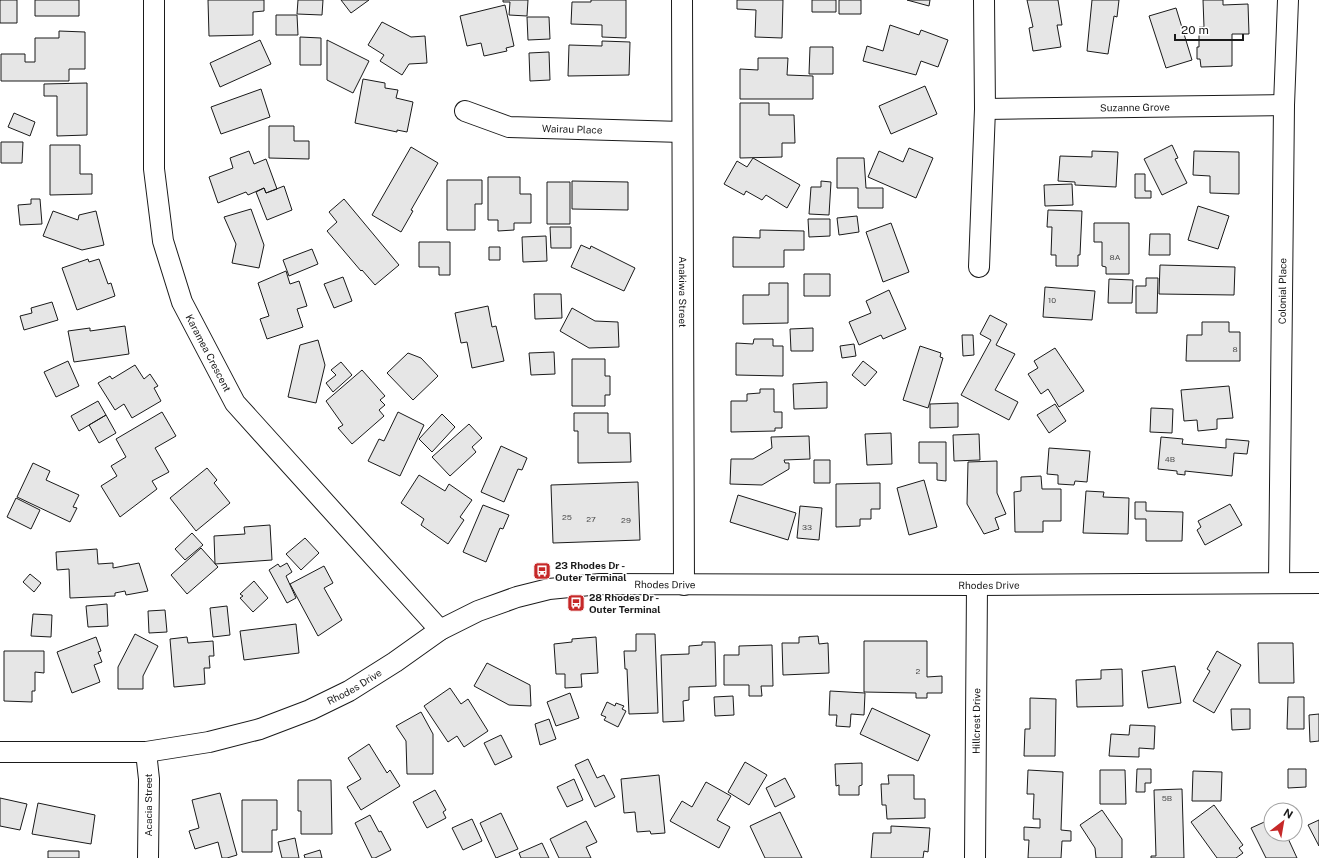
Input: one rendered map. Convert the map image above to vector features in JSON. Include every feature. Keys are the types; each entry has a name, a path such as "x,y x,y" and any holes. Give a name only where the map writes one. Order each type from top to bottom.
{"street":[{"name":"Karamea Crescent","path":"154,0 154,169 163,241 182,302 235,403 440,630"},
{"name":"Anakiwa Street","path":"682,0 684,585"},
{"path":"979,268 985,109 984,0"},
{"name":"Colonial Place","path":"1279,582 1284,105 1288,0"},
{"name":"Suzanne Grove","path":"985,109 1284,105"},
{"name":"Wairau Place","path":"465,111 509,127 682,132"},
{"name":"Rhodes Drive","path":"0,752 146,752 209,742 260,729 310,710 348,691 395,662 440,630 478,611 517,596 549,589 600,584 977,585 1279,582 1319,583"},
{"name":"Hillcrest Drive","path":"975,858 977,585"},
{"name":"Acacia Street","path":"146,752 149,779 148,858"}],"building":[{"path":"0,0 17,0 17,23 0,23"},
{"path":"35,0 79,0 79,16 35,16"},
{"path":"208,0 264,0 264,11 253,12 253,35 209,36"},
{"path":"298,0 323,0 322,15 297,14"},
{"path":"341,0 369,0 351,13"},
{"path":"503,0 528,0 527,16 509,15 510,2 503,2"},
{"path":"591,0 626,0 626,38 602,37 602,25 571,24 572,2 591,2"},
{"path":"737,0 783,0 782,38 755,37 756,10 737,9"},
{"path":"812,0 836,0 836,12 812,12"},
{"path":"839,0 861,0 861,14 839,14"},
{"path":"907,0 930,0 929,6"},
{"path":"1027,0 1058,0 1062,25 1057,25 1061,47 1033,51 1029,28 1033,27"},
{"path":"1092,0 1119,0 1117,17 1114,16 1108,54 1087,51"},
{"path":"1203,0 1223,0 1223,5 1248,4 1249,34 1232,34 1232,66 1201,67 1200,59 1197,59 1197,47 1199,47 1199,27 1204,27"},
{"path":"505,5 514,46 506,48 507,51 484,56 481,43 467,46 460,16"},
{"path":"1176,8 1192,60 1166,68 1149,16"},
{"path":"276,15 297,15 298,35 276,35"},
{"path":"527,17 549,17 550,39 528,40"},
{"path":"382,22 411,37 425,36 427,63 409,64 402,75 380,61 384,55 368,45"},
{"path":"890,25 919,35 921,30 948,40 938,67 921,61 916,75 863,61 867,46 883,51"},
{"path":"59,31 85,32 85,69 69,69 69,81 1,81 1,54 25,54 25,62 35,62 35,38 59,38"},
{"path":"300,37 321,38 321,65 300,65"},
{"path":"260,40 271,64 220,87 210,63"},
{"path":"327,40 369,61 353,93 327,80"},
{"path":"602,41 630,42 629,75 568,76 569,45 602,46"},
{"path":"810,47 833,47 833,74 809,74"},
{"path":"549,52 550,80 530,81 529,53"},
{"path":"758,58 788,58 787,75 813,76 813,99 740,99 740,69 758,70"},
{"path":"363,79 385,83 385,88 398,90 396,98 413,102 407,132 397,130 397,132 355,123"},
{"path":"87,83 87,135 57,136 57,96 44,96 44,84"},
{"path":"925,86 937,114 891,134 879,106"},
{"path":"261,89 270,117 221,134 211,107"},
{"path":"740,103 769,103 769,115 794,115 795,143 782,143 782,157 740,158"},
{"path":"14,113 35,122 30,136 8,127"},
{"path":"269,126 294,126 294,141 309,141 309,159 269,158"},
{"path":"1,142 23,142 22,163 1,163"},
{"path":"50,145 80,145 80,174 92,174 92,194 50,195"},
{"path":"1172,145 1178,158 1175,159 1187,183 1162,195 1144,159"},
{"path":"411,147 438,163 411,210 413,211 401,232 372,215"},
{"path":"909,148 933,158 916,198 868,177 879,151 903,162"},
{"path":"249,151 254,164 266,159 277,189 266,193 264,188 248,195 246,192 218,203 209,177 233,168 230,158"},
{"path":"1092,151 1118,152 1116,187 1075,185 1075,182 1058,181 1060,156 1092,157"},
{"path":"1194,151 1239,152 1239,194 1210,193 1210,176 1193,175"},
{"path":"753,158 800,185 787,208 766,195 762,200 746,191 744,195 724,184 737,161 747,167"},
{"path":"837,158 864,158 866,188 883,188 883,208 858,208 858,188 837,188"},
{"path":"1135,174 1145,174 1145,191 1151,191 1151,198 1135,198"},
{"path":"488,177 520,177 520,194 531,194 531,223 514,223 514,230 498,231 498,220 488,220"},
{"path":"447,180 482,180 482,204 475,204 475,230 447,230"},
{"path":"572,181 628,182 628,210 572,209"},
{"path":"821,181 831,182 829,215 809,214 811,187 821,187"},
{"path":"547,182 570,182 570,224 547,224"},
{"path":"1072,184 1073,205 1045,206 1044,185"},
{"path":"284,186 292,210 267,220 256,192 264,188 266,193"},
{"path":"31,199 40,199 42,224 20,225 18,205 31,204"},
{"path":"344,199 399,265 375,285 327,231 337,222 329,212"},
{"path":"1198,206 1229,216 1218,249 1188,240"},
{"path":"251,209 264,245 259,268 232,263 236,244 224,217"},
{"path":"1048,210 1082,211 1078,266 1056,266 1056,255 1051,255 1052,227 1047,227"},
{"path":"53,211 78,220 79,215 96,211 104,245 82,250 43,236"},
{"path":"857,216 859,232 839,235 837,218"},
{"path":"808,219 830,219 830,236 809,237"},
{"path":"891,223 909,272 883,282 866,232"},
{"path":"1094,223 1129,223 1129,274 1106,274 1106,267 1102,266 1102,242 1094,242"},
{"path":"550,227 571,227 571,248 551,248"},
{"path":"760,230 804,231 804,250 784,250 784,267 733,267 733,237 760,238"},
{"path":"1150,234 1170,234 1170,255 1149,255"},
{"path":"546,236 547,261 523,262 522,237"},
{"path":"419,242 450,242 450,275 439,275 439,267 419,267"},
{"path":"581,245 590,249 591,246 635,268 624,291 571,267"},
{"path":"489,247 500,247 500,260 489,260"},
{"path":"312,249 318,264 289,276 283,260"},
{"path":"88,259 89,262 99,259 108,284 111,283 115,296 77,310 62,268"},
{"path":"1160,265 1235,267 1234,295 1159,294"},
{"path":"286,271 290,284 299,281 307,306 297,309 303,327 267,339 260,319 269,316 258,283"},
{"path":"804,274 830,274 830,296 804,296"},
{"path":"343,277 352,301 334,308 324,284"},
{"path":"1146,278 1158,278 1157,313 1136,313 1136,286 1146,286"},
{"path":"1109,279 1133,280 1132,303 1108,303"},
{"path":"769,283 788,283 788,323 743,324 743,295 769,295"},
{"path":"1045,287 1095,291 1092,320 1043,317"},
{"path":"889,290 906,329 883,339 881,335 859,345 849,322 871,313 866,301"},
{"path":"534,294 561,294 562,318 535,319"},
{"path":"52,302 58,320 24,330 20,316 32,313 31,308"},
{"path":"488,306 492,327 496,326 504,361 472,368 467,342 461,343 455,313"},
{"path":"572,308 595,321 618,322 619,347 589,348 560,331"},
{"path":"990,315 1007,324 996,345 1015,354 995,390 1018,402 1009,420 961,395 991,340 980,334"},
{"path":"1202,322 1229,322 1229,332 1240,332 1240,361 1186,361 1187,335 1202,335"},
{"path":"125,326 129,354 74,362 68,331 90,328 90,331"},
{"path":"813,328 813,351 791,351 790,329"},
{"path":"962,335 973,335 974,355 963,356"},
{"path":"754,339 773,339 773,346 783,346 783,376 736,375 736,343 753,344"},
{"path":"318,340 325,365 316,403 288,397 300,345"},
{"path":"854,344 856,356 842,358 840,346"},
{"path":"920,346 941,353 940,357 943,358 928,408 903,400"},
{"path":"1055,348 1084,391 1059,407 1048,389 1041,394 1028,374 1038,368 1034,361"},
{"path":"554,352 555,374 531,375 529,353"},
{"path":"408,353 421,358 438,376 413,400 387,373"},
{"path":"572,359 605,359 605,376 610,376 610,395 605,395 605,406 572,406"},
{"path":"68,361 79,386 56,397 44,372"},
{"path":"863,361 877,372 865,386 852,375"},
{"path":"341,362 352,375 333,392 326,383 336,375 331,370"},
{"path":"135,365 144,379 150,374 158,386 154,388 161,401 132,418 124,404 115,410 98,383 110,376 112,379"},
{"path":"362,370 385,396 380,400 385,405 379,410 384,416 352,444 338,428 343,425 326,401"},
{"path":"827,382 827,408 794,409 793,384"},
{"path":"1229,386 1233,418 1217,419 1217,429 1198,431 1197,420 1184,421 1181,390"},
{"path":"760,389 774,389 774,412 782,412 782,428 775,428 775,431 731,432 731,401 747,401 747,394 760,393"},
{"path":"98,401 106,415 79,431 71,416"},
{"path":"958,403 958,427 930,428 930,404"},
{"path":"1055,404 1066,421 1049,433 1037,415"},
{"path":"1151,408 1173,409 1172,433 1150,432"},
{"path":"162,412 176,436 155,448 169,472 152,481 157,489 120,517 101,486 117,476 111,466 126,457 116,439"},
{"path":"398,412 424,425 400,476 368,461 379,439 384,441"},
{"path":"574,413 608,413 608,433 630,433 631,462 578,463 578,431 574,431"},
{"path":"442,414 455,427 432,452 419,439"},
{"path":"106,415 116,433 99,443 89,425"},
{"path":"469,424 482,438 472,447 476,452 450,476 432,457"},
{"path":"891,433 892,464 867,465 865,434"},
{"path":"979,434 980,460 954,461 953,435"},
{"path":"809,436 810,459 784,460 785,463 789,463 789,469 762,485 730,484 731,459 753,459 772,448 771,437"},
{"path":"1161,437 1183,439 1182,444 1226,448 1226,439 1249,441 1247,454 1234,453 1232,476 1185,471 1185,475 1177,474 1177,471 1158,469"},
{"path":"919,442 946,442 946,481 937,480 937,463 919,463"},
{"path":"501,446 527,458 522,470 518,469 504,502 481,492"},
{"path":"1049,448 1090,451 1087,482 1075,481 1074,485 1058,484 1058,475 1047,474"},
{"path":"814,460 830,460 830,483 814,483"},
{"path":"997,461 997,493 1006,514 995,518 999,529 984,534 967,504 968,462"},
{"path":"33,463 50,471 46,480 79,495 73,507 77,508 70,522 17,497"},
{"path":"207,468 217,480 214,483 230,503 196,531 170,498"},
{"path":"419,475 445,491 449,484 472,500 460,517 464,520 448,544 421,525 424,519 401,503"},
{"path":"1041,476 1042,489 1061,489 1061,521 1043,521 1043,532 1015,532 1014,492 1021,491 1021,477"},
{"path":"924,480 937,527 909,535 897,488"},
{"path":"638,482 640,540 553,543 551,485"},
{"path":"880,483 880,509 871,509 871,519 860,519 860,526 836,527 836,484"},
{"path":"1086,491 1104,492 1103,497 1129,498 1128,534 1083,533"},
{"path":"738,495 796,513 788,540 730,522"},
{"path":"16,498 40,510 31,529 7,517"},
{"path":"1135,502 1146,502 1146,511 1183,512 1182,541 1146,541 1146,519 1135,519"},
{"path":"1230,504 1242,525 1205,545 1197,530 1201,527 1198,521"},
{"path":"483,505 509,515 503,529 500,528 486,562 463,552"},
{"path":"800,506 822,508 819,540 797,538"},
{"path":"270,525 272,560 215,564 214,536 245,534 244,527"},
{"path":"192,533 203,545 185,560 175,549"},
{"path":"305,538 319,553 301,570 286,554"},
{"path":"201,548 218,567 187,594 171,575"},
{"path":"97,549 98,564 113,563 113,568 139,563 148,591 126,595 125,591 115,593 115,596 70,598 69,569 57,570 56,552"},
{"path":"287,563 292,572 286,576 296,598 287,603 269,570 278,564 280,567"},
{"path":"324,566 333,583 324,588 342,620 318,636 290,584"},
{"path":"30,574 41,583 34,592 23,582"},
{"path":"254,581 268,598 253,612 240,598 243,596 240,594"},
{"path":"107,604 108,626 88,627 86,606"},
{"path":"227,606 230,635 213,637 210,608"},
{"path":"165,610 167,632 149,633 148,611"},
{"path":"33,614 52,615 51,637 31,636"},
{"path":"296,624 299,653 244,660 240,631"},
{"path":"135,634 158,646 143,676 143,689 118,689 118,667"},
{"path":"636,634 655,634 658,713 629,714 627,669 625,669 624,651 636,651"},
{"path":"818,636 819,644 828,643 829,673 783,675 782,643 799,643 799,637"},
{"path":"96,637 101,651 98,652 102,662 94,665 100,682 72,693 57,652"},
{"path":"187,637 188,643 213,641 214,656 209,656 210,668 204,668 205,684 174,687 170,639"},
{"path":"596,637 598,673 581,674 582,687 565,688 565,674 556,674 554,644 572,642 572,639"},
{"path":"864,641 927,641 927,677 942,676 942,693 927,693 927,698 916,698 916,693 864,692"},
{"path":"702,642 715,642 716,686 689,687 689,700 683,701 684,721 663,722 661,655 689,654 689,646 702,645"},
{"path":"1258,643 1293,643 1294,683 1259,683"},
{"path":"772,645 773,686 761,686 762,696 749,696 749,685 724,685 724,655 739,655 739,646"},
{"path":"4,651 44,651 44,673 35,672 35,691 32,691 32,702 4,701"},
{"path":"1217,651 1241,665 1214,713 1193,701 1210,671 1207,669"},
{"path":"487,663 530,685 531,706 509,705 474,686"},
{"path":"1175,666 1181,703 1148,708 1142,671"},
{"path":"1122,669 1123,706 1077,707 1076,680 1101,679 1101,670"},
{"path":"450,688 461,704 468,699 488,731 464,747 457,736 448,742 424,706"},
{"path":"830,691 865,693 864,715 851,714 850,727 836,726 837,715 829,715"},
{"path":"570,693 579,718 556,726 547,702"},
{"path":"733,696 734,715 715,716 714,697"},
{"path":"1288,697 1304,697 1304,729 1287,729"},
{"path":"1030,698 1056,699 1055,756 1024,756 1025,729 1030,729"},
{"path":"607,702 615,706 616,703 624,706 622,709 626,711 618,727 604,720 606,717 601,715"},
{"path":"872,708 930,735 918,761 860,734"},
{"path":"1231,709 1250,709 1250,729 1232,730"},
{"path":"421,712 433,734 433,774 407,774 406,741 396,726"},
{"path":"1319,714 1319,741 1310,742 1309,715"},
{"path":"549,719 556,739 540,745 535,724"},
{"path":"1130,725 1155,726 1154,749 1139,748 1139,757 1109,756 1111,734 1129,735"},
{"path":"501,735 512,757 495,765 484,743"},
{"path":"369,744 387,773 390,770 400,786 361,810 347,787 361,779 348,758"},
{"path":"588,759 597,778 604,775 615,797 595,807 575,765"},
{"path":"745,762 767,775 749,805 728,792"},
{"path":"862,763 862,785 859,786 859,795 839,795 839,785 836,786 835,764"},
{"path":"1137,769 1151,769 1151,783 1145,783 1145,792 1136,792"},
{"path":"1288,769 1306,769 1306,787 1288,788"},
{"path":"1028,770 1063,772 1061,830 1071,831 1071,841 1062,841 1061,858 1028,858 1029,840 1024,840 1024,827 1040,828 1040,819 1033,819 1034,794 1027,794"},
{"path":"1100,770 1125,770 1126,804 1100,804"},
{"path":"1193,771 1222,772 1221,801 1192,801"},
{"path":"659,775 665,833 651,834 650,831 637,832 635,812 624,813 621,779"},
{"path":"888,775 914,775 914,799 925,799 925,818 887,819 886,805 882,805 881,784 889,784"},
{"path":"785,778 795,797 775,807 766,788"},
{"path":"574,779 583,800 567,807 557,787"},
{"path":"298,780 331,780 332,834 301,834 301,811 298,811"},
{"path":"706,782 731,796 717,820 730,827 719,848 670,821 682,801 692,807"},
{"path":"1182,789 1184,858 1151,858 1151,856 1156,856 1154,790"},
{"path":"435,790 446,810 443,812 446,818 427,828 413,802"},
{"path":"220,793 237,855 227,858 222,858 218,842 195,849 189,831 199,828 192,800"},
{"path":"0,798 27,804 20,830 0,826"},
{"path":"242,800 277,800 277,830 272,830 272,852 242,852"},
{"path":"38,803 95,815 91,844 32,834"},
{"path":"1214,805 1243,845 1239,848 1243,853 1236,858 1217,858 1191,822"},
{"path":"1102,810 1122,839 1122,858 1096,858 1095,848 1080,825"},
{"path":"780,812 802,858 765,858 750,826"},
{"path":"501,813 518,849 496,858 480,823"},
{"path":"370,815 379,832 381,831 391,850 375,858 372,858 355,823"},
{"path":"472,819 482,841 463,850 452,828"},
{"path":"1319,820 1319,846 1308,825"},
{"path":"586,821 597,842 586,847 591,858 559,858 550,839"},
{"path":"1263,823 1263,842 1290,842 1297,858 1266,858 1251,828"},
{"path":"891,826 930,828 928,852 924,851 923,858 871,858 873,833 891,833"},
{"path":"295,838 299,858 282,858 278,842"},
{"path":"542,843 549,858 521,858 519,853"},
{"path":"320,850 322,858 305,858 304,855"},
{"path":"48,851 79,851 79,858 48,858"}],"place":[{"name":"23 Rhodes Dr - Outer Terminal","path":"542,571"},
{"name":"28 Rhodes Dr - Outer Terminal","path":"576,603"}]}
